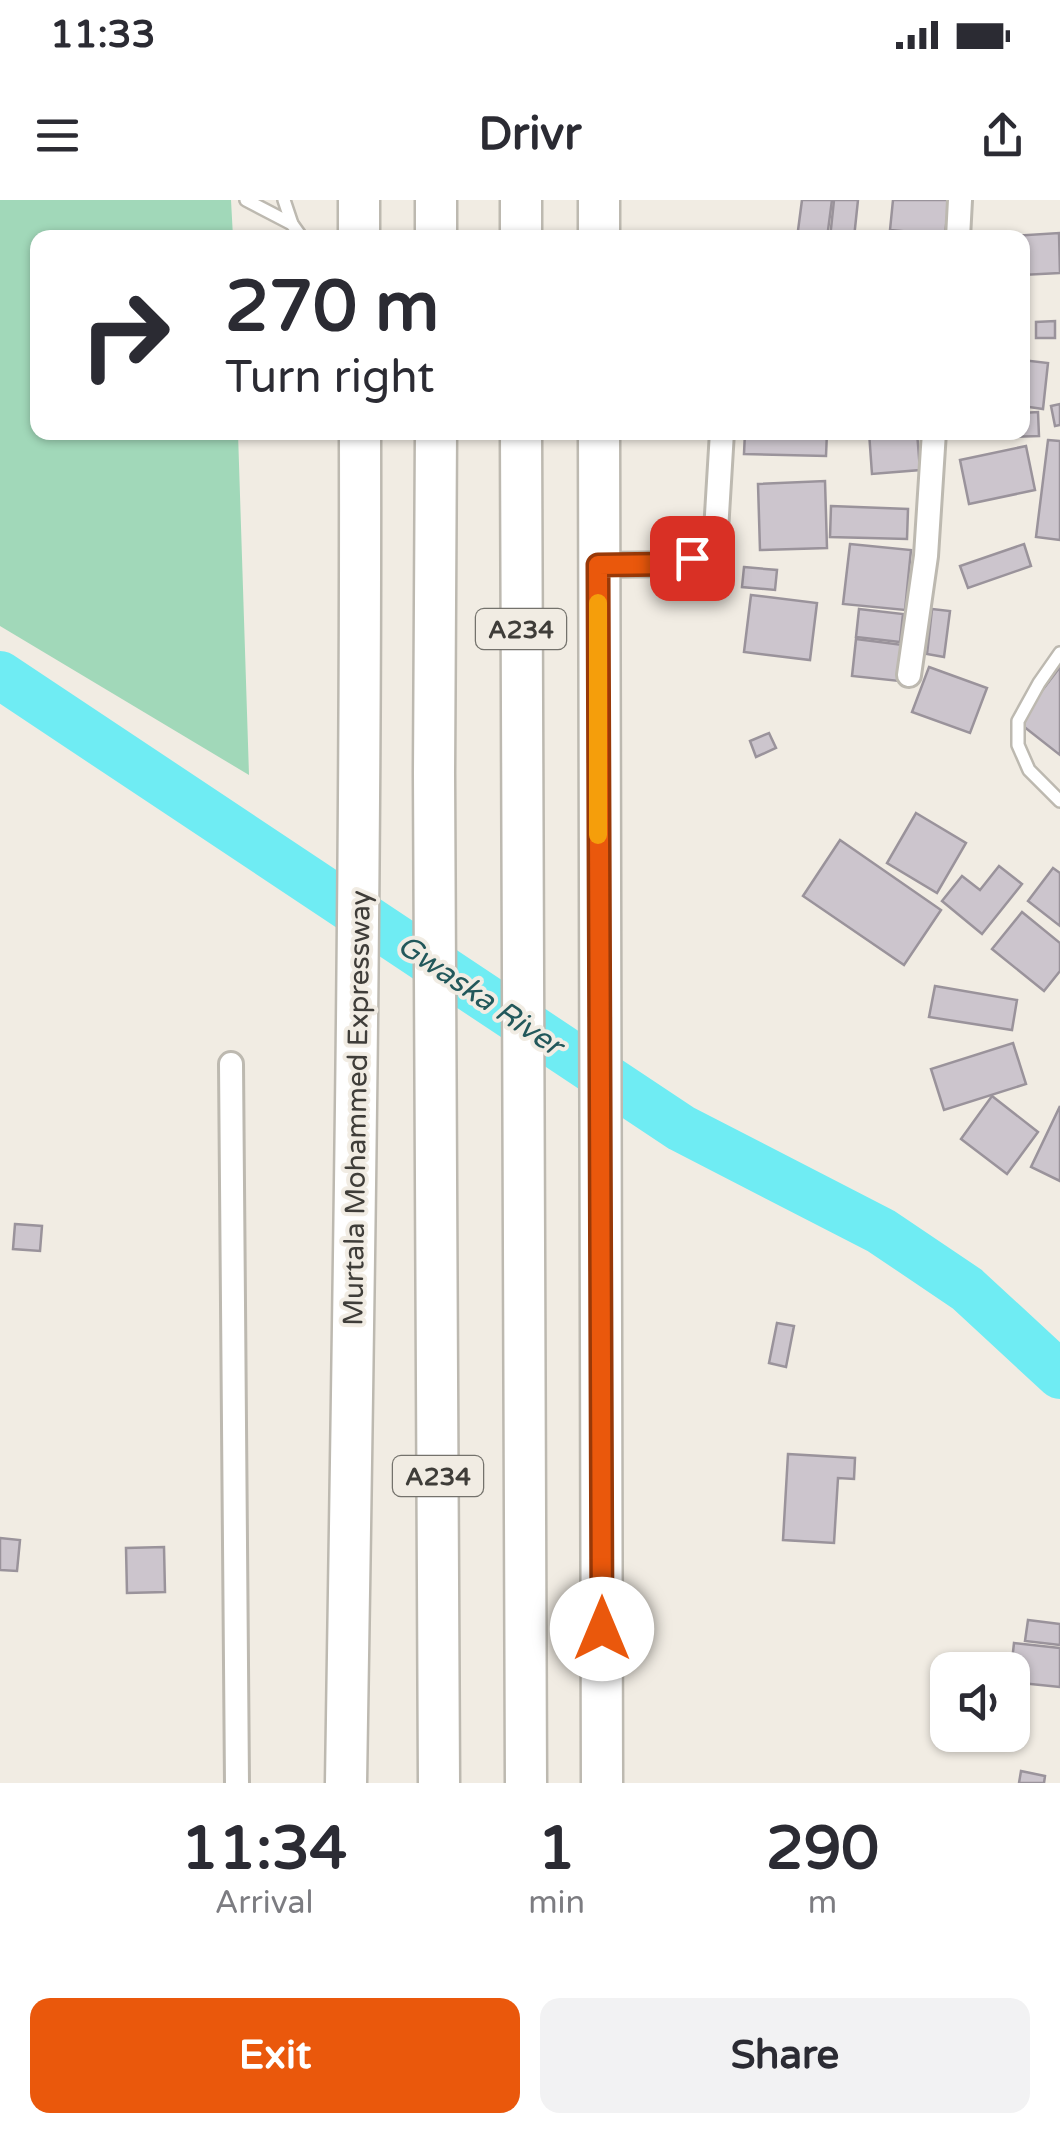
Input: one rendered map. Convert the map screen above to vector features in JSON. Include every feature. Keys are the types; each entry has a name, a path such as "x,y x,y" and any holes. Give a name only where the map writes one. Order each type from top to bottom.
{"highway":[{"path":"360,200 360,230"},
{"path":"436,200 436,230"},
{"path":"521,200 521,230"},
{"path":"599,200 599,230"},
{"name":"Murtala Mohammed Expressway","path":"346,1783 357,1109 360,440"},
{"name":"A234","path":"436,440 439,1783"},
{"name":"A234","path":"521,440 526,1783"},
{"path":"598,440 602,1783"}],"street":[{"path":"958,230 960,200"},
{"path":"598,565 675,564 708,548 716,531 722,440"},
{"path":"909,675 926,556 933,440"},
{"path":"231,1064 238,1783"}],"lane":[{"path":"246,200 292,224"},
{"path":"284,200 296,230"},
{"path":"1060,653 1018,721 1018,744 1029,770 1060,802"}],"green space":[{"path":"0,200 231,200 233,230 30,230 30,440 238,440 249,775 0,626"}],"building":[{"path":"802,200 832,200 828,230 798,230"},
{"path":"834,200 858,200 855,230 831,230"},
{"path":"893,200 949,200 946,230 890,230"},
{"path":"1059,233 1060,273 1030,275 1030,235"},
{"path":"1055,321 1055,338 1036,338 1036,322"},
{"path":"1030,361 1048,363 1043,409 1030,407"},
{"path":"1060,404 1060,425 1055,426 1051,406"},
{"path":"1030,412 1038,412 1039,436 1030,436"},
{"path":"745,440 827,440 826,456 744,454"},
{"path":"870,440 918,440 920,470 872,474"},
{"path":"1048,440 1060,441 1060,540 1036,537"},
{"path":"1026,446 1035,490 969,504 960,460"},
{"path":"825,481 827,548 760,550 758,484"},
{"path":"831,506 908,509 907,539 830,537"},
{"path":"850,544 911,550 905,610 843,604"},
{"path":"1024,544 1031,566 968,588 960,566"},
{"path":"744,567 777,570 775,590 742,587"},
{"path":"751,595 817,603 810,660 744,652"},
{"path":"859,609 903,614 900,642 856,637"},
{"path":"932,609 950,611 944,657 927,654"},
{"path":"856,639 903,645 899,681 852,676"},
{"path":"929,667 987,688 970,733 912,712"},
{"path":"1060,667 1060,755 1018,722"},
{"path":"769,733 776,748 756,757 750,741"},
{"path":"916,813 966,843 937,893 887,863"},
{"path":"840,840 941,910 904,965 803,896"},
{"path":"999,866 1022,884 982,934 942,901 962,876 980,890"},
{"path":"1053,868 1060,873 1060,926 1028,901"},
{"path":"1022,912 1060,943 1060,971 1044,991 992,949"},
{"path":"935,986 1017,1000 1012,1030 929,1017"},
{"path":"1013,1043 1026,1084 944,1110 931,1069"},
{"path":"992,1096 1038,1132 1007,1174 961,1139"},
{"path":"1060,1106 1060,1181 1031,1167"},
{"path":"15,1224 42,1226 40,1251 13,1249"},
{"path":"777,1323 794,1326 786,1367 769,1363"},
{"path":"788,1454 855,1458 854,1479 838,1478 834,1543 783,1540"},
{"path":"0,1538 20,1540 17,1571 0,1570"},
{"path":"164,1547 165,1592 127,1593 126,1548"},
{"path":"1028,1620 1060,1624 1060,1645 1025,1641"},
{"path":"1014,1643 1060,1648 1060,1687 1030,1684 1030,1652 1013,1652"},
{"path":"1021,1771 1045,1776 1044,1783 1019,1783"}],"waterway":[{"name":"Gwaska River","path":"0,675 681,1128 881,1231 967,1289 1060,1375"}],"slow traffic":[{"path":"598,603 598,835"}],"route":[{"path":"602,1629 598,565 675,564 692,558"}]}
